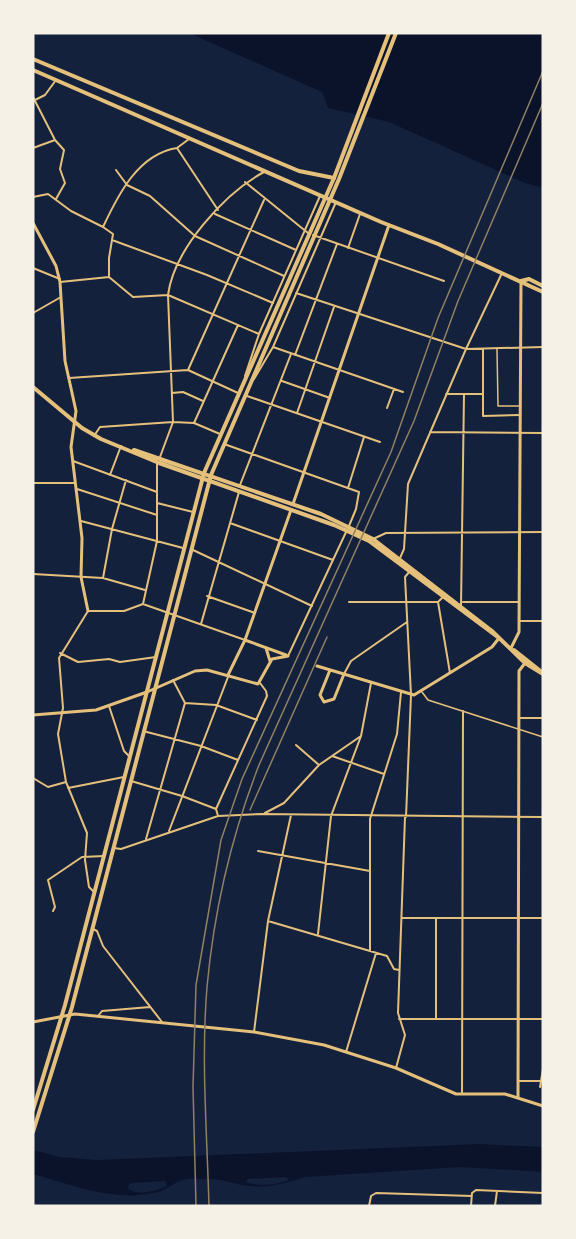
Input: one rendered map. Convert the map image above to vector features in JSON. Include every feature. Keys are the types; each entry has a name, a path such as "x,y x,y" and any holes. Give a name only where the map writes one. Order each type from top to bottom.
{"main road":[{"path":"33,1110 62,1015 95,892 202,478 336,178 389,33"},
{"path":"33,1132 70,1014 153,689 211,475 396,33"},
{"path":"33,59 298,171 336,178"},
{"path":"33,70 543,292"},
{"path":"521,281 529,279 543,286"},
{"path":"33,387 94,436 157,462 348,528 385,551 499,638"},
{"path":"121,446 160,457 293,504 374,538 462,604 525,663 543,674"},
{"path":"512,649 519,652 543,674"}],"street":[{"path":"56,80 45,95 34,100 55,140 64,150 60,169 65,183 57,199"},
{"path":"103,227 127,185 155,154 177,148 191,138"},
{"path":"33,148 55,140"},
{"path":"177,148 218,210"},
{"path":"116,171 127,185 150,196 195,236 284,276"},
{"path":"160,457 173,422 168,294 179,264 195,236 214,214 245,182 267,171"},
{"path":"245,182 304,231 444,281"},
{"path":"33,197 45,193 57,199 71,211 113,234 109,277"},
{"path":"245,379 259,334 320,196"},
{"path":"188,370 264,199"},
{"path":"251,382 261,371 273,347 336,202"},
{"path":"348,248 361,212"},
{"path":"214,214 296,250"},
{"path":"33,223 53,260 60,281 75,423 72,442 78,521 82,538 81,577 88,611 60,653 59,683 62,714 58,734 66,782 87,833 85,857 89,887 95,892"},
{"path":"169,831 216,705 255,613 389,225"},
{"path":"112,240 179,264 273,303"},
{"path":"240,485 337,244"},
{"path":"33,268 60,281 109,277 133,297 168,294 259,334"},
{"path":"400,558 404,549 408,484 466,349 502,273"},
{"path":"512,649 519,635 521,281"},
{"path":"296,293 466,349 543,347"},
{"path":"33,313 61,297"},
{"path":"297,413 334,306"},
{"path":"194,423 238,325"},
{"path":"273,347 404,392"},
{"path":"497,348 498,406 520,406"},
{"path":"483,349 483,416 520,416"},
{"path":"69,378 188,370 238,393"},
{"path":"282,381 330,398"},
{"path":"387,408 394,389"},
{"path":"171,393 183,392 203,401"},
{"path":"446,394 483,394"},
{"path":"464,394 462,604 519,602"},
{"path":"245,395 380,442"},
{"path":"94,436 100,427 173,422 194,423 220,434"},
{"path":"430,432 543,433"},
{"path":"348,488 364,437"},
{"path":"224,444 358,492 356,509 348,528 288,656"},
{"path":"110,475 121,446"},
{"path":"73,461 157,492"},
{"path":"143,604 158,541 157,462"},
{"path":"103,578 112,529 126,480"},
{"path":"33,483 75,483"},
{"path":"76,489 157,515"},
{"path":"201,624 207,596 240,492"},
{"path":"157,503 193,512"},
{"path":"78,521 184,548"},
{"path":"230,523 333,560"},
{"path":"374,538 379,534 404,533 543,532"},
{"path":"191,549 312,606"},
{"path":"396,1068 405,1035 399,1019 399,970 411,695 405,577 410,571"},
{"path":"33,574 103,578 145,590"},
{"path":"207,596 255,613"},
{"path":"349,602 438,602 443,597"},
{"path":"438,602 450,673"},
{"path":"88,611 124,610 143,604 288,656"},
{"path":"519,621 543,621"},
{"path":"330,670 320,695 324,702 334,699 351,661 407,622"},
{"path":"317,666 411,695 422,691 492,646 499,638"},
{"path":"265,647 270,661"},
{"path":"60,653 78,662 109,659 120,662 156,657"},
{"path":"260,683 270,661 277,656 288,656"},
{"path":"518,1097 519,671 525,663"},
{"path":"33,715 84,713 147,692 188,672 201,670 228,675 254,684 260,683"},
{"path":"146,840 185,702 173,680"},
{"path":"218,816 216,809 267,696 260,683"},
{"path":"318,935 331,816 361,736 371,683"},
{"path":"422,691 428,700 543,737"},
{"path":"370,951 370,816 397,734 401,692"},
{"path":"185,702 216,705 257,720"},
{"path":"109,706 124,751 130,757"},
{"path":"462,1094 463,711"},
{"path":"519,718 543,718"},
{"path":"143,731 201,746 238,760"},
{"path":"262,814 284,803 319,765 361,736"},
{"path":"296,745 319,765"},
{"path":"332,756 384,774"},
{"path":"68,788 124,777"},
{"path":"33,778 48,787 66,782"},
{"path":"130,781 182,796 216,809"},
{"path":"113,848 121,849 218,816 262,814 543,817"},
{"path":"254,1032 268,921 291,815"},
{"path":"258,851 370,871"},
{"path":"53,911 55,906 48,880 85,857 104,856"},
{"path":"402,918 543,918"},
{"path":"436,918 436,1018"},
{"path":"268,921 387,956 394,969 399,970"},
{"path":"92,928 97,931 103,946 162,1022"},
{"path":"346,1052 376,952"},
{"path":"98,1016 102,1011 150,1007"},
{"path":"33,1022 70,1014 254,1032 317,1043 396,1068 448,1091 462,1094 505,1094 543,1106"},
{"path":"399,1019 543,1019"},
{"path":"540,1087 543,1069"},
{"path":"518,1081 541,1081"},
{"path":"471,1206 476,1190 543,1193"},
{"path":"495,1206 497,1191"},
{"path":"369,1206 371,1196 376,1193 472,1197"}],"water":[{"path":"189,33 543,33 543,184 540,187 525,183 389,122 328,108 322,92"},
{"path":"479,1144 543,1147 543,1172 461,1167 305,1177 282,1184 266,1186 242,1185 214,1179 189,1179 161,1191 142,1195 94,1191 33,1174 33,1150 60,1157 97,1160","holes":["286,1177 289,1180 273,1184 262,1185 246,1182 248,1179","165,1181 167,1186 152,1191 137,1192 128,1189 129,1184 133,1183"]}],"railway":[{"path":"196,1206 193,1087 196,985 221,840 242,779 391,452 438,318 543,71"},
{"path":"209,1206 204,1069 207,987 219,902 240,819 259,765 414,421 458,301 543,103"},
{"path":"250,810 327,637"}]}
